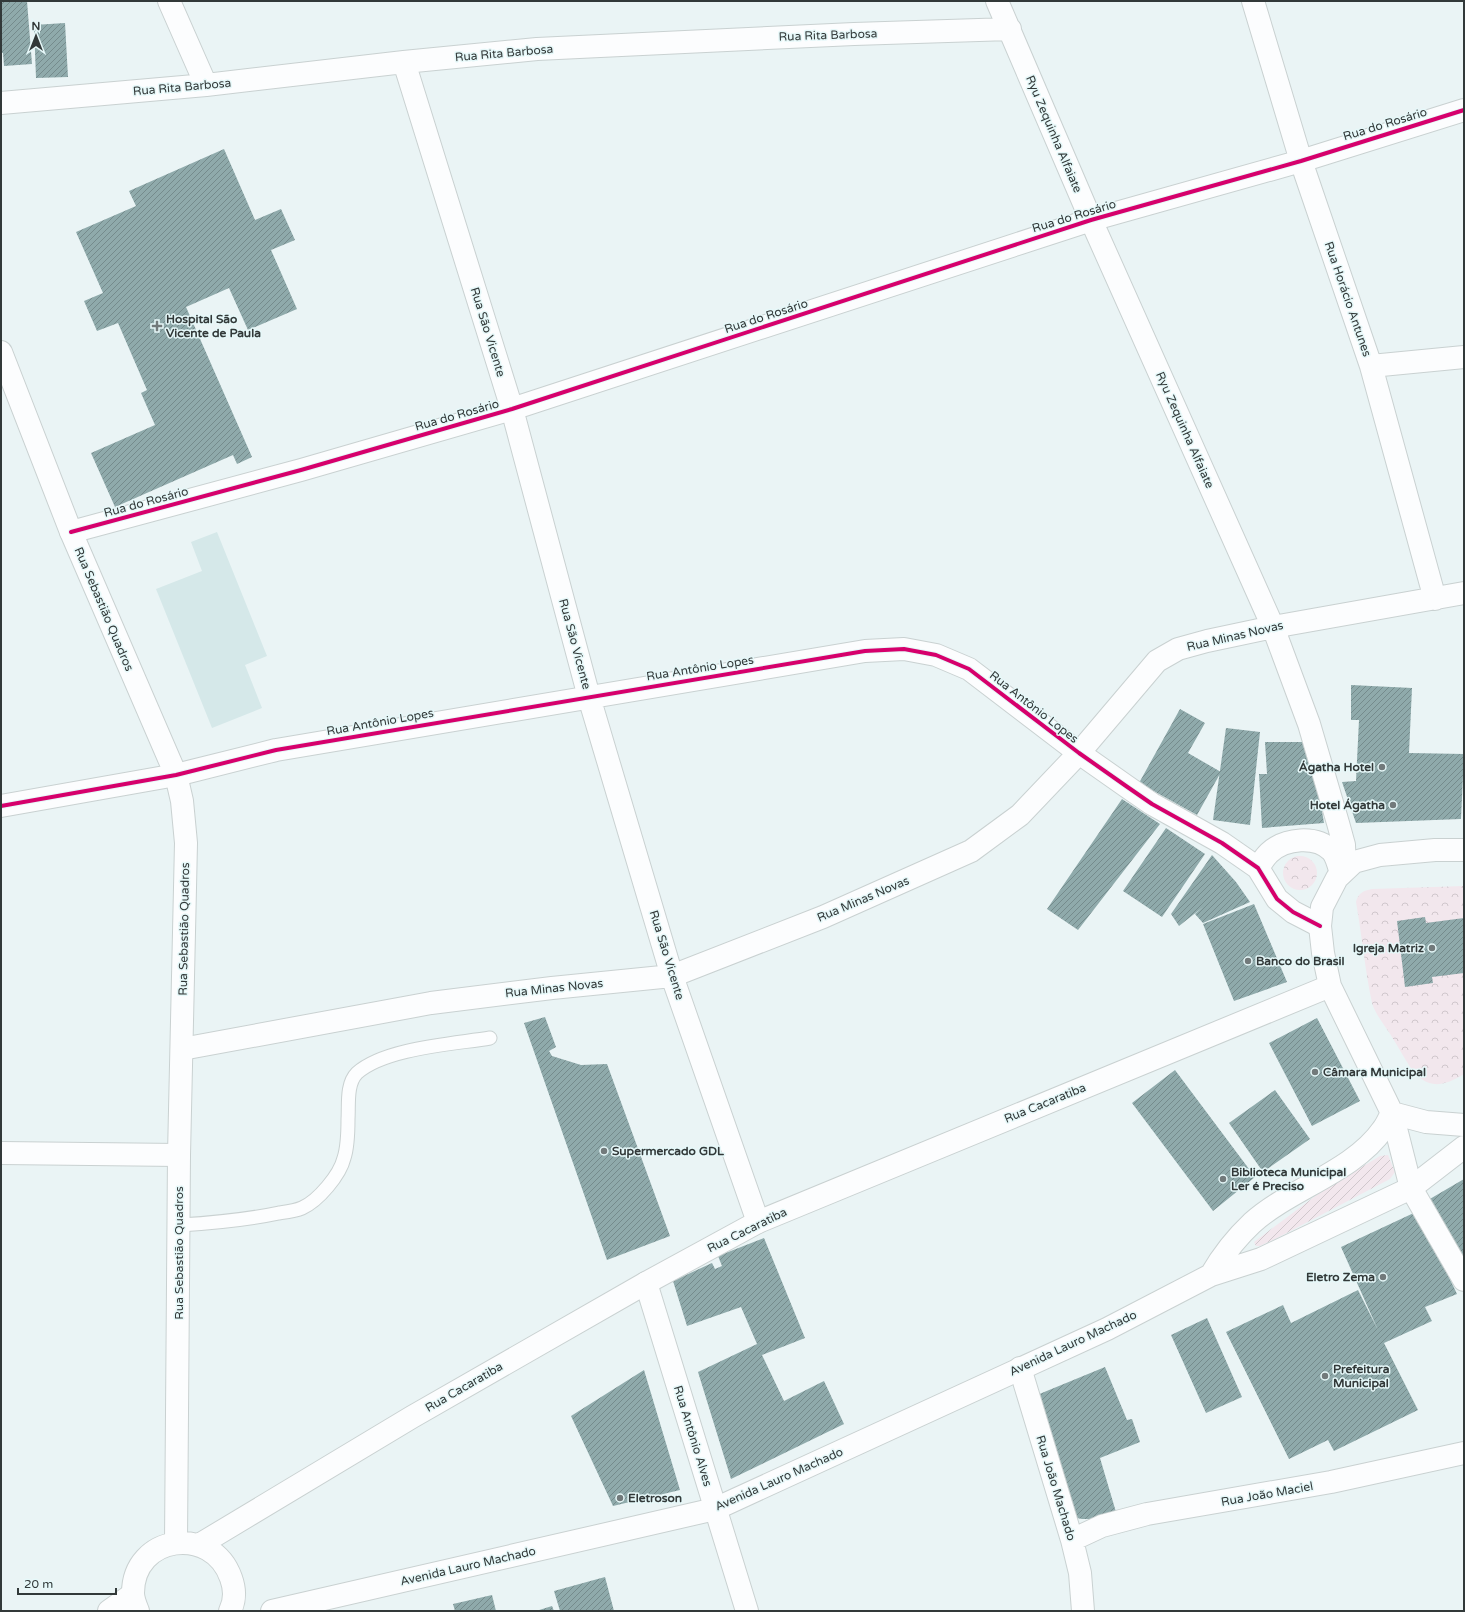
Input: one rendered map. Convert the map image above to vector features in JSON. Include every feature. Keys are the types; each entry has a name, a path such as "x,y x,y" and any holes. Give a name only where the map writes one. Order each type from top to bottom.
{"street":[{"path":"168,1 206,85"},
{"name":"Ryu Zequinha Alfaiate","path":"997,1 1091,220 1273,627 1309,724 1338,823 1344,845 1343,872"},
{"name":"Rua Horácio Antunes","path":"1253,1 1301,161 1371,366 1435,599"},
{"name":"Rua Rita Barbosa","path":"1,103 206,85 404,62 537,49 854,34 1010,29"},
{"name":"Rua São Vicente","path":"404,62 512,409 589,697 672,976 758,1222"},
{"name":"Rua do Rosário","path":"71,532 279,476 512,409 1091,220 1301,161 1464,110"},
{"name":"Rua Sebastião Quadros","path":"1,352 71,532 176,775 182,802 186,843 179,1155 180,1225 176,1542"},
{"path":"1371,366 1464,357"},
{"name":"Rua Minas Novas","path":"182,1049 431,1003 552,988 672,976 823,917 971,851 1020,815 1079,753 1157,661 1178,649 1207,641 1273,627 1464,593"},
{"name":"Rua Antônio Lopes","path":"1,806 176,775 276,750 865,650 904,649 936,655 969,669 1079,753 1152,804 1222,843 1258,868 1277,899 1297,915 1320,926"},
{"path":"1258,868 1268,854 1283,844 1295,840 1310,840 1323,844 1333,852 1343,872"},
{"path":"1464,850 1435,850 1380,855 1354,862 1343,872 1322,907 1320,926 1323,954 1330,986 1392,1113 1411,1188 1464,1280"},
{"name":"Rua Cacaratiba","path":"199,1545 412,1417 646,1283 758,1222 1330,986"},
{"path":"1392,1113 1426,1122 1464,1125"},
{"path":"1211,1276 1226,1249 1253,1222 1290,1196 1359,1154 1383,1129 1392,1113"},
{"name":"Avenida Lauro Machado","path":"272,1611 715,1509 1107,1329 1211,1276 1261,1259 1411,1188 1464,1147"},
{"path":"1,1152 179,1155"},
{"name":"Rua Antônio Alves","path":"646,1283 747,1611"},
{"name":"Rua João Machado","path":"1020,1368 1072,1540 1080,1573 1083,1611"},
{"name":"Rua João Maciel","path":"1072,1540 1102,1526 1148,1514 1324,1484 1464,1453"},
{"path":"109,1611 135,1603 136,1576 145,1560 158,1549 176,1542 199,1545 215,1554 228,1568 234,1586 233,1605 230,1611"}],"lane":[{"path":"180,1225 268,1216 301,1209 313,1202 325,1190 344,1160 347,1142 349,1095 351,1082 357,1074 370,1065 414,1050 490,1038"}],"shaded area":[{"path":"217,532 267,656 245,665 262,708 212,728 156,589 202,571 191,542"}],"green space":[{"path":"1297,856 1303,856 1307,857 1314,863 1317,873 1316,880 1310,887 1303,890 1297,890 1293,889 1286,883 1283,876 1283,870 1284,866 1290,859"},
{"path":"1464,886 1464,1074 1450,1081 1438,1084 1428,1083 1412,1070 1373,1007 1367,978 1356,902 1361,893 1372,889"},
{"path":"1388,1155 1395,1172 1390,1179 1277,1238 1260,1246 1256,1246 1254,1242 1322,1191 1380,1156"}],"building":[{"path":"1,1 27,1 32,64 4,66 3,53 1,53"},
{"path":"65,23 68,77 36,78 34,25"},
{"name":"Hospital São Vicente de Paula","path":"224,149 255,220 281,209 295,240 271,250 297,309 248,330 229,288 186,307 252,457 237,464 233,455 115,507 91,453 155,425 141,393 147,390 118,323 97,331 84,301 103,293 76,232 136,206 129,191"},
{"name":"Ágatha Hotel","path":"1351,685 1412,688 1409,753 1464,754 1461,819 1356,823 1342,782 1356,781 1359,720 1351,720"},
{"path":"1180,709 1205,723 1188,753 1221,772 1197,815 1139,783"},
{"path":"1226,728 1260,732 1250,825 1213,820"},
{"path":"1265,742 1306,742 1316,775 1324,823 1262,828 1259,774 1267,774"},
{"path":"1122,799 1160,824 1078,930 1047,909"},
{"path":"1166,828 1205,854 1162,917 1123,891"},
{"path":"1212,855 1236,882 1250,902 1203,923 1195,914 1203,907 1179,926 1171,914"},
{"name":"Banco do Brasil","path":"1254,904 1287,982 1234,1001 1203,924"},
{"name":"Igreja Matriz","path":"1425,917 1426,923 1464,918 1464,973 1432,977 1433,983 1405,987 1397,921"},
{"name":"Supermercado GDL","path":"545,1017 556,1047 549,1051 552,1056 581,1065 607,1064 670,1236 607,1260 524,1023"},
{"name":"Câmara Municipal","path":"1317,1018 1360,1101 1312,1126 1269,1043"},
{"path":"1175,1070 1255,1177 1213,1211 1132,1103"},
{"path":"1275,1090 1310,1139 1263,1172 1229,1123"},
{"path":"1464,1179 1464,1269 1423,1203"},
{"name":"Prefeitura Municipal","path":"1418,1211 1457,1294 1425,1307 1432,1321 1384,1343 1418,1410 1334,1451 1328,1440 1289,1459 1226,1332 1283,1305 1291,1323 1358,1290 1378,1330 1341,1247"},
{"path":"764,1238 805,1338 762,1355 784,1401 824,1381 844,1424 731,1479 698,1372 757,1344 741,1307 687,1326 673,1281 712,1263 715,1269 722,1266 718,1256"},
{"path":"1207,1318 1242,1397 1206,1413 1171,1335"},
{"path":"1105,1367 1127,1420 1132,1419 1140,1442 1100,1458 1116,1512 1091,1519 1082,1519 1077,1518 1037,1395"},
{"path":"644,1370 680,1490 613,1506 571,1416"},
{"path":"605,1577 614,1611 560,1611 554,1591"},
{"path":"492,1595 496,1611 455,1611 453,1604"},
{"path":"552,1606 554,1611 536,1611"}],"cycle path":[{"path":"71,532 301,470 512,409 1091,220 1301,161 1464,110"},
{"path":"1,806 176,775 276,750 865,651 904,649 936,655 969,669 1079,753 1152,804 1222,843 1258,868 1277,899 1293,912 1320,926"}],"place":[{"name":"Hospital São Vicente de Paula","path":"157,326"},
{"name":"Ágatha Hotel","path":"1382,767"},
{"name":"Hotel Ágatha","path":"1393,805"},
{"name":"Igreja Matriz","path":"1432,948"},
{"name":"Banco do Brasil","path":"1248,961"},
{"name":"Câmara Municipal","path":"1315,1072"},
{"name":"Supermercado GDL","path":"604,1151"},
{"name":"Biblioteca Municipal Ler é Preciso","path":"1223,1179"},
{"name":"Eletro Zema","path":"1383,1277"},
{"name":"Prefeitura Municipal","path":"1325,1376"},
{"name":"Eletroson","path":"620,1498"}]}
